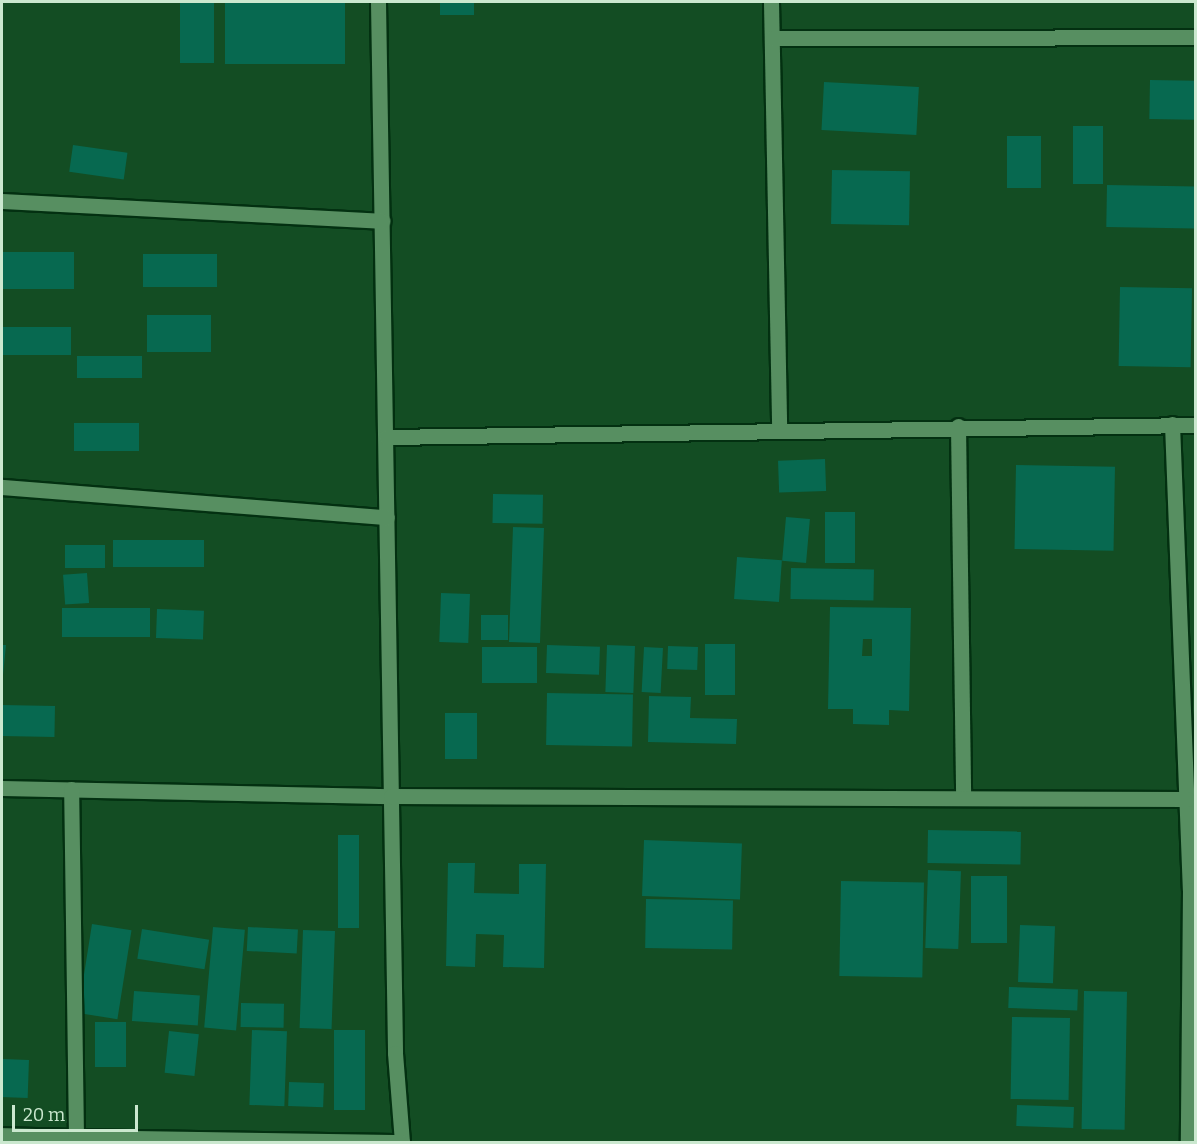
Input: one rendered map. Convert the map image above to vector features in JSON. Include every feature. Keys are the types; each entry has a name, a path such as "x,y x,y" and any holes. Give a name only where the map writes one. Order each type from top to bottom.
{"street":[{"path":"2,1135 76,1140 402,1142 395,1053 378,2"},
{"path":"771,2 779,430"},
{"path":"772,38 1196,37"},
{"path":"2,201 382,221"},
{"path":"1172,424 1187,800 1193,890 1188,1143"},
{"path":"386,437 958,426 1196,424"},
{"path":"958,426 963,798"},
{"path":"2,487 387,517"},
{"path":"2,788 391,796 1187,800"},
{"path":"71,789 76,1140"}],"building":[{"path":"180,2 214,2 214,63 180,63"},
{"path":"225,2 345,2 345,64 225,64"},
{"path":"440,2 474,2 474,15 440,15"},
{"path":"1150,80 1196,81 1195,120 1149,119"},
{"path":"824,82 919,87 916,135 821,130"},
{"path":"1073,126 1103,126 1103,184 1073,184"},
{"path":"1007,136 1041,136 1041,188 1007,188"},
{"path":"73,145 127,153 124,179 69,172"},
{"path":"832,170 910,171 909,225 831,224"},
{"path":"1107,185 1196,187 1195,229 1106,227"},
{"path":"2,252 74,252 74,289 2,289"},
{"path":"143,254 217,254 217,287 143,287"},
{"path":"1120,287 1192,288 1191,367 1119,366"},
{"path":"147,315 211,315 211,352 147,352"},
{"path":"2,327 71,327 71,355 2,355"},
{"path":"77,356 142,356 142,378 77,378"},
{"path":"74,423 139,423 139,451 74,451"},
{"path":"825,459 826,491 779,493 778,461"},
{"path":"1016,465 1115,467 1114,551 1015,549"},
{"path":"493,494 543,495 542,524 492,523"},
{"path":"825,512 855,512 855,563 825,563"},
{"path":"786,517 810,519 806,563 782,561"},
{"path":"513,527 544,528 540,643 509,642"},
{"path":"113,540 204,540 204,567 113,567"},
{"path":"65,545 105,545 105,568 65,568"},
{"path":"737,557 782,560 779,602 734,599"},
{"path":"791,568 874,569 873,600 790,599"},
{"path":"87,573 89,603 65,605 63,575"},
{"path":"441,593 470,594 468,643 439,642"},
{"path":"830,607 911,608 909,711 889,710 889,725 853,724 853,709 828,709","holes":["863,639 872,639 872,656 862,656"]},
{"path":"62,608 150,608 150,637 62,637"},
{"path":"157,609 204,611 203,640 156,638"},
{"path":"481,615 508,615 508,640 481,640"},
{"path":"705,644 735,644 735,695 705,695"},
{"path":"2,645 6,645 3,675 2,675"},
{"path":"547,645 600,647 599,675 546,673"},
{"path":"607,645 635,646 633,693 605,692"},
{"path":"668,646 698,647 697,670 667,669"},
{"path":"482,647 537,647 537,683 482,683"},
{"path":"644,647 663,648 661,693 642,692"},
{"path":"547,693 633,695 632,746 546,745"},
{"path":"649,696 691,697 690,718 737,719 736,744 648,742"},
{"path":"2,705 55,706 54,737 2,736"},
{"path":"445,713 477,713 477,759 445,759"},
{"path":"928,830 1021,832 1020,865 927,863"},
{"path":"338,835 359,835 359,928 338,928"},
{"path":"644,840 742,843 740,899 642,896"},
{"path":"448,863 475,863 474,893 519,894 519,864 546,864 544,968 503,967 504,935 476,934 475,967 446,966"},
{"path":"928,870 961,871 958,949 925,948"},
{"path":"971,876 1007,876 1007,943 971,943"},
{"path":"841,881 924,882 922,977 839,976"},
{"path":"646,899 733,901 732,950 645,948"},
{"path":"92,924 132,930 117,1019 78,1013"},
{"path":"1020,925 1055,926 1053,983 1018,982"},
{"path":"213,927 245,930 236,1030 204,1028"},
{"path":"248,927 298,930 297,954 247,951"},
{"path":"142,929 209,940 204,969 137,959"},
{"path":"303,930 335,931 332,1029 300,1028"},
{"path":"1009,987 1078,989 1077,1010 1008,1008"},
{"path":"134,991 200,996 198,1026 132,1021"},
{"path":"1084,991 1127,992 1125,1130 1082,1129"},
{"path":"241,1003 284,1004 284,1028 241,1027"},
{"path":"1012,1017 1070,1018 1069,1100 1011,1099"},
{"path":"95,1022 126,1022 126,1067 95,1067"},
{"path":"252,1030 287,1031 284,1106 249,1105"},
{"path":"334,1030 365,1030 365,1110 334,1110"},
{"path":"169,1031 199,1034 194,1076 165,1073"},
{"path":"2,1059 29,1060 28,1098 2,1097"},
{"path":"289,1082 324,1083 323,1107 288,1106"},
{"path":"1017,1105 1074,1107 1073,1128 1016,1126"}]}
